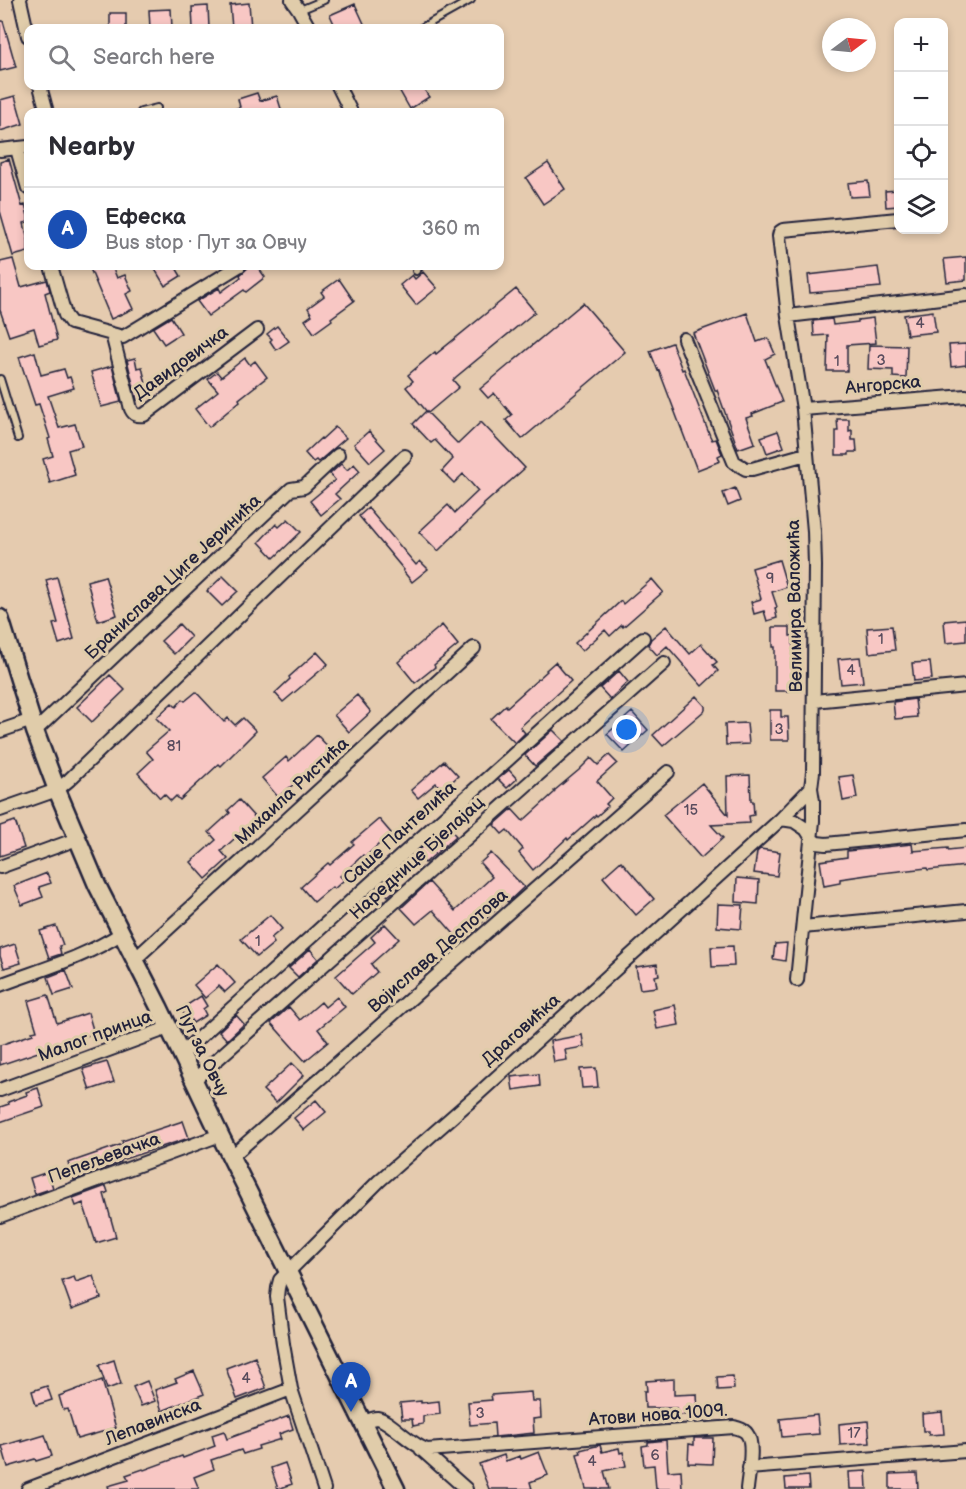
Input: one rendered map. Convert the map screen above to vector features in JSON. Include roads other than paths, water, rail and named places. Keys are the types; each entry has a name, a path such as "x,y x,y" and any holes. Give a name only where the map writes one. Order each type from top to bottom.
{"street":[{"path":"20,0 25,24"},
{"path":"296,5 307,24"},
{"path":"41,90 46,108"},
{"path":"340,90 349,108"},
{"path":"0,150 23,148"},
{"name":"Велимира Валожића","path":"797,980 813,820 810,788 813,772 815,566 803,409 788,316 779,236 783,230 894,219"},
{"path":"52,270 65,315 71,322 120,337 127,336 233,270"},
{"path":"788,316 966,295"},
{"name":"Давидовичка","path":"112,334 131,409 140,416 257,330"},
{"path":"684,339 734,462 746,469 806,454"},
{"name":"Ангорска","path":"803,409 966,396"},
{"name":"Бранислава Циге Јеринића","path":"34,726 291,489 304,487 338,455"},
{"path":"0,810 57,790 69,780 405,456"},
{"name":"Пут за Овчу","path":"0,618 3,639 57,790 97,885 396,1489"},
{"name":"Саше Пантелића","path":"181,1054 643,638"},
{"name":"Михаила Ристића","path":"135,959 474,648"},
{"name":"Нареднице Бјелајац","path":"194,1080 664,663"},
{"path":"814,701 966,686"},
{"path":"0,731 34,726"},
{"name":"Војислава Деспотова","path":"231,1157 668,771"},
{"name":"Драговићка","path":"288,1272 379,1180 485,1088 781,819 810,788"},
{"path":"781,819 794,821 806,829 817,843 826,844 966,830"},
{"path":"0,867 77,839"},
{"path":"803,927 966,911"},
{"path":"0,985 80,956 122,933"},
{"name":"Малог принца","path":"0,1090 168,1028"},
{"name":"Пепељевачка","path":"0,1215 220,1134"},
{"path":"288,1272 280,1280 277,1297 282,1344 291,1389 324,1489"},
{"name":"Лепавинска","path":"28,1489 291,1389"},
{"name":"Атови нова 1009.","path":"363,1423 372,1419 380,1419 427,1450 734,1427 745,1431 749,1436 749,1468"},
{"path":"418,1446 466,1489"},
{"path":"747,1489 749,1468 966,1451"}],"lane":[{"path":"296,5 324,0"},
{"path":"428,24 471,0"},
{"path":"0,379 18,438"}],"place":[{"name":"Ефеска","path":"351,1412"}]}
